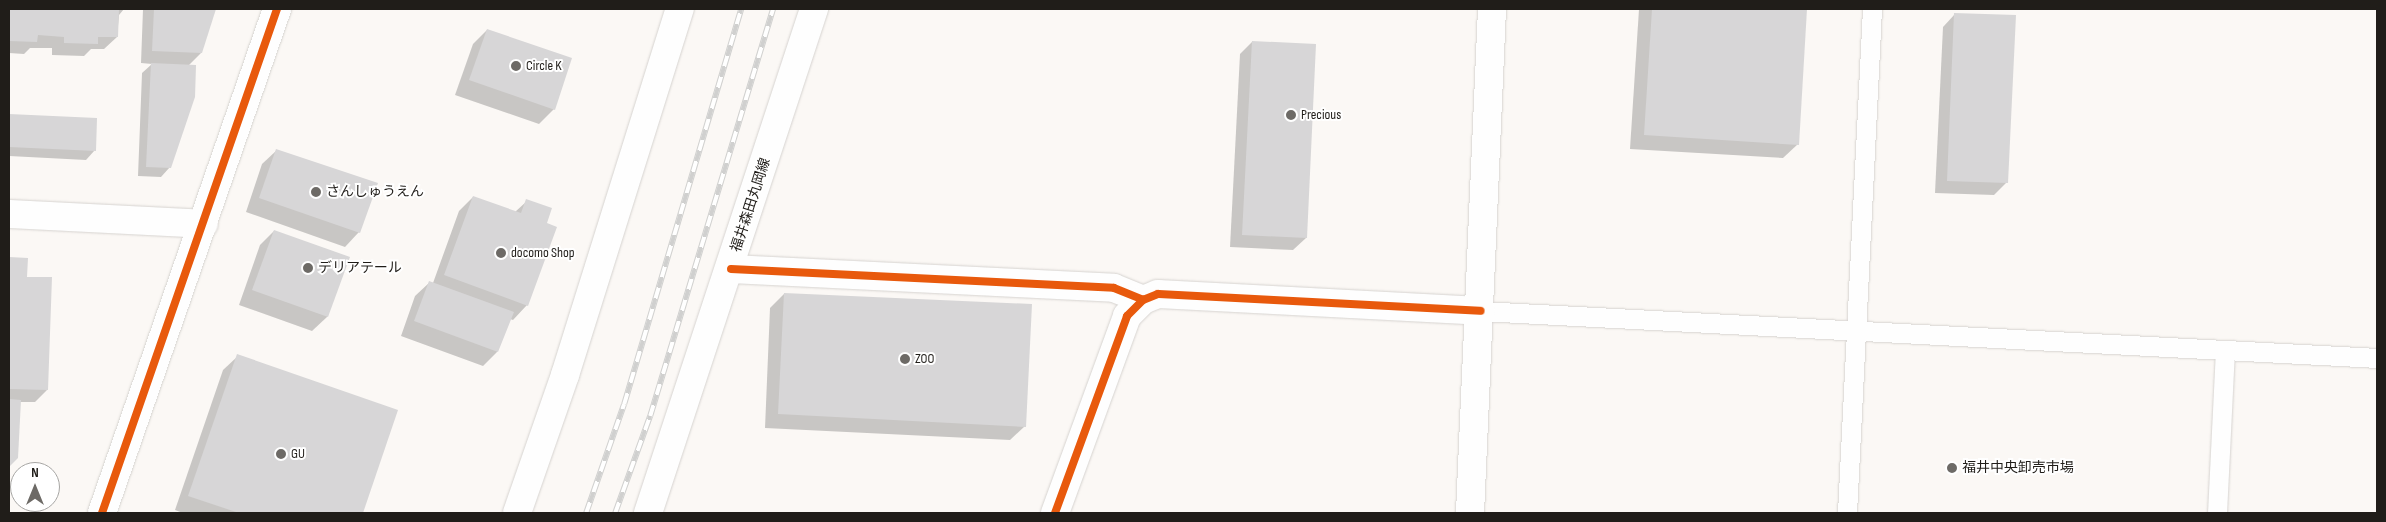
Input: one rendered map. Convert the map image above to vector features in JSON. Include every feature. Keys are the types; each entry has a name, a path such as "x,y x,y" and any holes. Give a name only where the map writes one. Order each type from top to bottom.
{"street":[{"path":"102,513 204,224 277,9"},
{"path":"517,513 565,375 680,9"},
{"name":"福井森田丸岡線","path":"648,513 731,269 814,9"},
{"path":"1470,513 1481,311 1492,9"},
{"path":"9,214 204,224"},
{"path":"731,269 1114,288 1143,300"},
{"path":"1055,513 1127,316 1143,300 1158,294 1481,311"}],"lane":[{"path":"1847,513 1872,9"},
{"path":"1481,311 1856,333 2377,358"},
{"path":"2217,513 2225,351"}],"building":[{"path":"9,9 119,9 118,37 98,37 98,44 64,43 64,37 38,35 37,42 9,41"},
{"path":"154,9 216,9 202,53 152,51"},
{"path":"1652,9 1807,9 1799,145 1644,135"},
{"path":"1954,13 2016,15 2008,183 1947,181"},
{"path":"487,29 572,58 555,110 469,80"},
{"path":"1252,41 1316,44 1307,238 1242,235"},
{"path":"151,63 196,65 195,97 171,168 146,167"},
{"path":"9,114 97,118 96,151 9,147"},
{"path":"276,149 378,183 360,233 259,198"},
{"path":"473,196 521,213 526,199 552,208 547,223 557,227 528,306 444,275"},
{"path":"274,230 350,257 328,317 252,290"},
{"path":"9,257 28,258 27,277 52,277 48,390 9,389"},
{"path":"429,281 514,312 498,352 414,321"},
{"name":"ZOO","path":"784,293 1032,304 1026,427 778,414"},
{"path":"237,354 398,410 363,513 239,513 188,496"},
{"path":"9,399 21,400 18,458 14,462 10,462 9,467"}],"railway":[{"path":"586,513 624,404 741,9"},
{"path":"615,513 650,416 773,9"}],"cycle path":[{"path":"102,513 277,9"},
{"path":"731,269 1114,288 1143,300"},
{"path":"1055,513 1127,316 1143,300 1158,294 1481,311"}],"place":[{"name":"Circle K","path":"516,66"},
{"name":"Precious","path":"1291,115"},
{"name":"さんしゅうえん","path":"316,192"},
{"name":"docomo Shop","path":"501,253"},
{"name":"デリアテール","path":"308,268"},
{"name":"ZOO","path":"905,359"},
{"name":"GU","path":"281,454"},
{"name":"福井中央卸売市場","path":"1952,468"}]}
